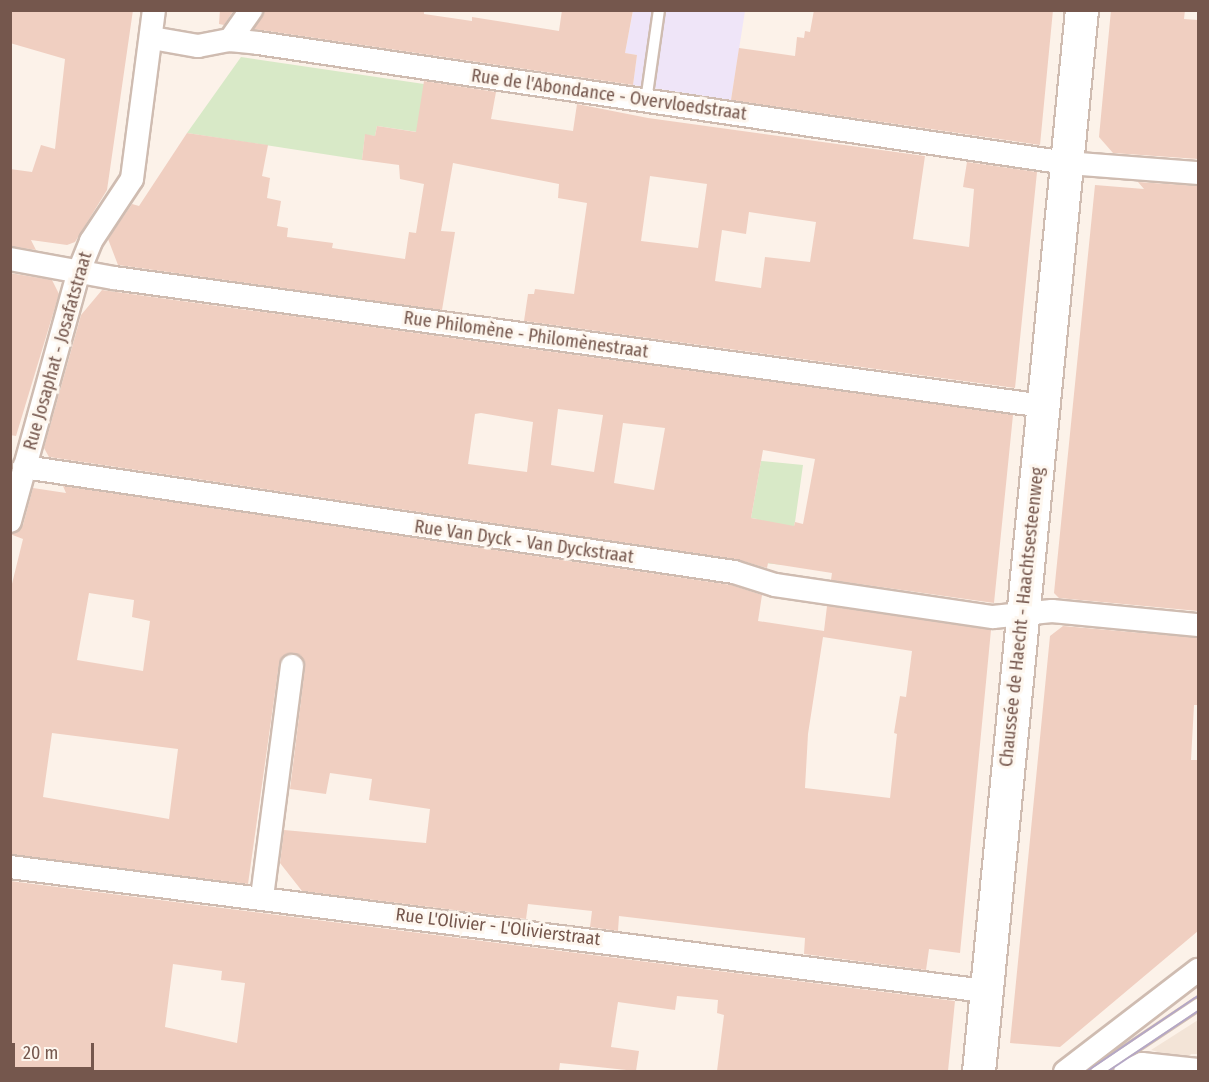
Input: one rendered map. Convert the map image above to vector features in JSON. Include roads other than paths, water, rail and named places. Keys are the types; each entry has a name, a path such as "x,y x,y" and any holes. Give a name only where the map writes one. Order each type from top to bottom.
{"street":[{"name":"Rue Josaphat - Josafatstraat","path":"10,521 79,272 91,242 132,179 154,10"},
{"path":"231,40 251,10"},
{"name":"Chaussée de Haecht - Haachtsesteenweg","path":"979,1071 1082,10"},
{"name":"Rue de l'Abondance - Overvloedstraat","path":"152,38 198,46 231,40 1067,163 1198,173"},
{"name":"Rue Philomène - Philomènestraat","path":"10,259 79,272 1043,406"},
{"name":"Rue Van Dyck - Van Dyckstraat","path":"24,467 734,572 776,585 993,617 1023,617 1052,611 1198,625"},
{"path":"261,897 292,666"},
{"name":"Rue L'Olivier - L'Olivierstraat","path":"10,867 261,897 986,991"},
{"path":"1065,1071 1198,970"},
{"path":"1125,1071 1142,1064 1198,1070"}],"lane":[{"path":"646,102 659,10"},
{"path":"1096,1071 1198,1004"}],"tram line":[{"path":"1086,1072 1198,996"},
{"path":"1107,1072 1198,1011"}]}
